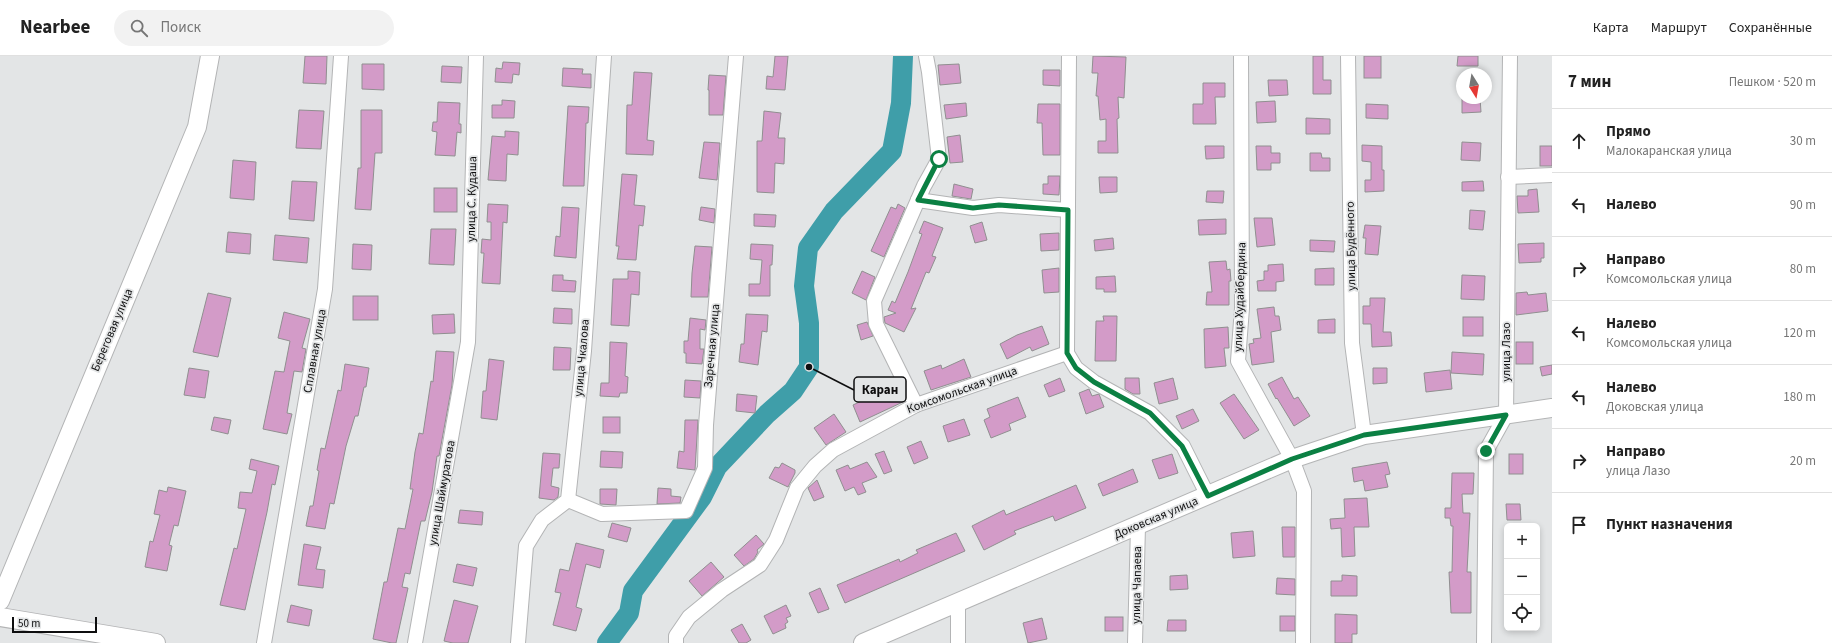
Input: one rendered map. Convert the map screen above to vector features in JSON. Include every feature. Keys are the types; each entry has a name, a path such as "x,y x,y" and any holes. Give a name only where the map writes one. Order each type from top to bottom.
{"main road":[{"name":"Береговая улица","path":"0,601 197,127 210,56"},
{"name":"Доковская улица","path":"863,643 1292,459 1364,435 1552,408"},
{"path":"0,617 121,640 156,643"}],"street":[{"name":"Сплавная улица","path":"264,643 325,289 341,56"},
{"name":"улица С. Кудаша","path":"468,342 476,56"},
{"name":"улица Чкалова","path":"568,500 584,351 604,56"},
{"name":"Заречная улица","path":"568,500 602,514 686,511 705,468 706,425 736,56"},
{"path":"916,405 876,324 874,301 918,200 939,159 926,56"},
{"path":"1069,56 1067,353 1076,368 1094,382 1150,413 1182,446 1208,496"},
{"name":"улица Худайбердина","path":"1241,56 1242,308 1238,361 1292,459 1304,491 1303,643"},
{"name":"улица Будённого","path":"1348,56 1352,343 1364,435"},
{"name":"улица Лазо","path":"1484,643 1486,451 1506,415 1510,56"},
{"path":"1508,177 1552,175"},
{"path":"918,200 973,208 999,205 1068,210"},
{"name":"улица Шаймуратова","path":"415,643 468,342"},
{"name":"Комсомольская улица","path":"676,643 676,636 689,618 722,590 760,565 776,540 797,488 815,466 833,450 916,405 1067,353"},
{"path":"518,643 526,546 542,520 568,500"},
{"name":"улица Чапаева","path":"1136,643 1138,526"},
{"path":"958,602 958,643"}],"building":[{"path":"305,56 327,56 326,84 303,83"},
{"path":"775,56 788,56 785,90 766,89 767,76 773,77"},
{"path":"1093,56 1126,57 1124,98 1118,97 1118,153 1098,153 1098,141 1106,141 1106,119 1100,120 1098,96 1096,96 1098,73 1092,73"},
{"path":"1313,56 1323,56 1323,80 1331,80 1331,94 1313,94"},
{"path":"1364,56 1381,56 1381,78 1364,78"},
{"path":"1458,56 1478,56 1478,66 1457,66"},
{"path":"503,62 520,63 519,75 513,74 512,83 495,82 496,68 502,69"},
{"path":"362,64 384,64 384,90 362,89"},
{"path":"959,64 961,83 940,85 938,65"},
{"path":"442,66 462,67 461,83 441,82"},
{"path":"563,68 583,69 582,74 591,74 591,88 562,86"},
{"path":"1043,70 1060,70 1060,86 1043,85"},
{"path":"634,72 652,73 647,140 654,141 653,155 626,154 627,105 632,105"},
{"path":"709,75 726,76 723,115 709,115"},
{"path":"1268,80 1287,80 1288,95 1269,96"},
{"path":"1203,83 1225,83 1225,97 1215,97 1216,124 1193,124 1193,104 1203,104"},
{"path":"502,100 515,101 514,118 492,118 492,105 502,105"},
{"path":"1275,101 1276,122 1257,123 1256,102"},
{"path":"438,102 460,103 459,124 461,124 461,133 457,132 455,156 435,155 437,132 432,131 433,122 437,122"},
{"path":"966,103 967,116 946,119 944,105"},
{"path":"1038,104 1060,104 1060,155 1043,155 1042,123 1037,123"},
{"path":"1366,104 1388,105 1388,119 1366,118"},
{"path":"1462,104 1480,104 1481,112 1462,113"},
{"path":"568,106 589,107 588,123 586,123 584,186 563,186"},
{"path":"299,110 324,111 321,149 296,148"},
{"path":"361,110 382,110 382,153 375,153 371,210 355,209 358,168 361,168"},
{"path":"764,111 781,113 778,138 785,138 784,164 775,163 774,193 757,192 757,141 762,141"},
{"path":"1306,118 1330,119 1330,134 1306,134"},
{"path":"505,131 519,132 518,155 507,154 506,181 488,180 492,136 505,137"},
{"path":"960,135 963,162 950,163 947,137"},
{"path":"704,142 720,143 717,180 699,178"},
{"path":"1462,142 1481,143 1480,161 1461,160"},
{"path":"1362,145 1382,146 1384,191 1365,192 1365,180 1371,180 1371,162 1362,161"},
{"path":"1205,146 1224,146 1224,158 1206,159"},
{"path":"1256,146 1271,146 1271,153 1280,153 1280,163 1271,163 1271,170 1257,170"},
{"path":"1540,146 1552,146 1552,166 1540,166"},
{"path":"1310,153 1321,153 1322,158 1330,158 1330,171 1310,171"},
{"path":"233,160 256,162 254,200 230,198"},
{"path":"622,174 637,175 634,205 645,206 643,226 639,225 636,260 617,259 619,246 616,246"},
{"path":"1048,176 1060,176 1059,195 1043,194 1043,184 1048,184"},
{"path":"1099,177 1117,177 1117,192 1100,193"},
{"path":"292,181 317,182 314,221 289,219"},
{"path":"1483,181 1484,191 1462,191 1462,182"},
{"path":"954,184 973,189 971,199 952,196"},
{"path":"434,188 457,188 457,212 434,212"},
{"path":"1537,189 1539,212 1518,213 1517,196 1528,196 1528,190"},
{"path":"1207,191 1224,191 1223,203 1206,202"},
{"path":"488,204 508,205 507,223 503,222 500,284 482,283 484,253 481,253 482,239 491,240 491,222 487,222"},
{"path":"898,204 905,208 884,257 871,251 891,207 896,209"},
{"path":"562,207 579,208 576,258 554,256 556,236 560,237"},
{"path":"701,207 715,209 714,223 699,220"},
{"path":"1470,210 1485,211 1483,230 1469,229"},
{"path":"754,214 776,215 775,227 754,226"},
{"path":"1254,218 1272,218 1275,245 1257,247"},
{"path":"1226,219 1226,234 1199,235 1198,220"},
{"path":"924,221 943,228 932,256 936,257 929,273 926,272 911,309 916,308 904,332 885,323 884,317 896,313 888,310 892,301 895,303 908,272 922,234 919,233"},
{"path":"982,222 987,240 975,243 970,226"},
{"path":"1365,225 1381,226 1378,255 1365,254 1366,238 1363,238"},
{"path":"431,229 456,229 454,265 429,264"},
{"path":"228,232 251,234 250,254 226,252"},
{"path":"1059,233 1059,250 1041,251 1040,234"},
{"path":"275,235 309,238 307,263 273,260"},
{"path":"1113,238 1114,249 1095,251 1094,240"},
{"path":"1310,240 1335,241 1334,252 1310,251"},
{"path":"1544,243 1544,258 1541,258 1541,262 1519,263 1518,244"},
{"path":"353,244 372,245 371,270 352,269"},
{"path":"751,244 773,245 772,265 770,265 770,296 749,296 749,284 760,284 762,260 750,259"},
{"path":"695,246 712,247 708,297 691,297"},
{"path":"1226,261 1227,270 1230,269 1231,281 1229,281 1229,305 1206,305 1207,292 1212,292 1209,262"},
{"path":"1283,264 1284,281 1276,282 1276,291 1258,291 1257,281 1264,280 1264,271 1268,271 1268,265"},
{"path":"1059,268 1059,292 1044,293 1042,270"},
{"path":"1334,268 1334,285 1315,285 1315,269"},
{"path":"628,271 640,272 639,295 631,294 629,326 611,325 613,279 628,279"},
{"path":"862,271 875,277 866,300 852,293"},
{"path":"553,275 563,275 563,280 576,281 575,292 552,291"},
{"path":"1462,275 1485,276 1484,300 1461,299"},
{"path":"1115,276 1116,292 1104,292 1104,289 1096,289 1096,277"},
{"path":"1527,292 1528,295 1546,293 1548,311 1516,315 1516,293"},
{"path":"208,293 231,298 218,357 193,352"},
{"path":"353,296 378,296 378,320 353,320"},
{"path":"1370,298 1385,298 1383,332 1391,332 1392,346 1372,347 1371,324 1363,324 1363,306 1370,306"},
{"path":"1274,307 1275,316 1279,316 1281,330 1271,332 1274,362 1252,365 1249,344 1254,343 1253,339 1261,338 1257,309"},
{"path":"554,308 572,309 572,324 553,323"},
{"path":"284,312 310,319 302,348 306,349 302,372 294,371 287,413 292,414 287,434 263,429 275,371 284,372 290,341 278,338"},
{"path":"454,314 455,333 433,334 432,315"},
{"path":"746,314 768,315 767,332 762,331 758,365 739,362 741,344 744,344"},
{"path":"1103,316 1117,316 1116,361 1095,361 1096,321 1104,321"},
{"path":"1463,317 1483,317 1483,336 1463,336"},
{"path":"690,318 706,320 705,330 700,329 700,349 704,349 702,364 686,363 684,341 688,341"},
{"path":"1335,319 1335,333 1318,333 1318,320"},
{"path":"867,322 873,336 861,340 857,325"},
{"path":"1042,326 1049,344 1032,351 1030,347 1007,359 1000,344 1017,335"},
{"path":"1228,327 1229,348 1224,348 1226,366 1205,368 1204,329"},
{"path":"610,342 627,343 625,376 628,377 627,393 620,393 619,397 600,396 601,383 609,383"},
{"path":"1516,342 1533,342 1533,364 1516,364"},
{"path":"554,347 571,348 570,370 553,370"},
{"path":"436,351 454,352 452,385 439,456 437,456 432,492 425,521 421,521 410,574 405,573 402,587 408,588 396,643 392,643 373,639 384,582 387,582 398,528 405,529 413,489 410,489 415,452 419,433 423,434 431,381 433,382"},
{"path":"1452,352 1484,354 1483,375 1451,373"},
{"path":"489,359 504,361 497,420 481,418 483,391 486,391"},
{"path":"964,359 971,377 931,390 924,371 941,365 942,369"},
{"path":"345,364 369,368 366,387 364,387 358,416 355,416 346,446 334,504 330,503 325,529 306,526 310,506 313,506 321,448 325,449 338,390 341,391"},
{"path":"1552,365 1552,374 1542,376 1540,367"},
{"path":"189,368 209,371 205,398 184,395"},
{"path":"1373,368 1387,368 1387,383 1373,384"},
{"path":"1450,370 1452,389 1426,392 1424,373"},
{"path":"1282,377 1294,399 1298,397 1310,416 1294,426 1268,384"},
{"path":"1060,378 1065,391 1049,397 1044,385"},
{"path":"1125,378 1139,378 1140,394 1133,394 1125,389"},
{"path":"1173,378 1178,399 1159,404 1154,383"},
{"path":"685,380 701,381 700,398 684,397"},
{"path":"885,383 889,390 897,387 905,401 860,422 853,405 874,395 872,389"},
{"path":"1089,389 1092,396 1099,394 1104,407 1086,414 1079,393"},
{"path":"737,394 757,396 755,413 736,411"},
{"path":"1234,394 1259,430 1244,439 1220,403"},
{"path":"1018,397 1026,417 1009,424 1011,430 991,438 984,420 990,417 987,409"},
{"path":"1193,409 1199,421 1182,429 1176,416"},
{"path":"834,414 846,432 826,445 814,428"},
{"path":"214,417 231,420 228,434 211,430"},
{"path":"603,417 620,417 620,433 603,433"},
{"path":"964,419 970,435 948,442 943,426"},
{"path":"685,420 698,420 695,470 677,468 679,451 684,452"},
{"path":"921,441 928,458 914,464 907,447"},
{"path":"601,451 623,452 622,468 600,467"},
{"path":"884,451 892,471 884,474 875,454"},
{"path":"543,453 560,454 559,468 553,468 551,486 559,488 558,497 554,500 539,498"},
{"path":"1172,454 1178,473 1159,479 1152,460"},
{"path":"1509,454 1523,454 1523,474 1509,474"},
{"path":"251,459 279,466 275,485 272,484 245,610 220,605 234,548 237,549 246,509 238,508 240,492 252,493 257,471 249,469"},
{"path":"867,462 877,477 862,483 866,492 858,495 854,487 845,491 836,470 848,465 850,469"},
{"path":"1387,462 1390,474 1385,475 1388,487 1365,491 1363,480 1354,482 1352,468"},
{"path":"782,463 795,470 788,487 769,478 775,467 779,468"},
{"path":"1133,469 1138,482 1103,496 1098,484"},
{"path":"1452,473 1474,473 1473,494 1462,494 1463,513 1470,513 1467,572 1471,572 1471,613 1451,613 1449,572 1452,572 1453,526 1451,526 1450,518 1445,518 1445,508 1451,508"},
{"path":"817,480 824,497 814,501 808,488"},
{"path":"1076,485 1086,508 1055,521 1053,516 1014,531 1016,534 984,550 972,526 1004,510 1006,515"},
{"path":"168,487 186,491 178,526 174,525 169,545 172,546 167,571 145,567 150,541 153,542 160,515 154,514 159,490 167,492"},
{"path":"658,488 671,489 671,496 681,497 680,503 657,504"},
{"path":"600,489 617,489 616,505 600,504"},
{"path":"1367,498 1369,527 1354,527 1355,556 1342,557 1341,528 1331,529 1330,519 1345,518 1344,499"},
{"path":"1506,504 1520,504 1521,520 1507,520"},
{"path":"460,510 483,512 482,525 458,523"},
{"path":"612,523 631,528 627,542 608,537"},
{"path":"1282,527 1295,527 1295,557 1283,557"},
{"path":"1253,531 1255,556 1233,558 1231,533"},
{"path":"956,533 965,551 845,603 837,585 899,559 900,562 918,553 916,550"},
{"path":"756,535 764,544 757,550 758,552 754,559 744,566 734,555"},
{"path":"576,543 604,550 600,568 586,564 576,607 582,609 576,631 553,625 561,593 555,592 560,569 569,571"},
{"path":"304,544 321,547 316,569 325,570 323,588 298,585"},
{"path":"711,562 724,577 702,596 689,581"},
{"path":"457,564 477,568 473,586 453,582"},
{"path":"1187,575 1188,589 1170,590 1170,576"},
{"path":"1342,575 1357,576 1357,596 1331,596 1331,581 1342,581"},
{"path":"1277,578 1295,579 1295,595 1276,594"},
{"path":"820,588 829,609 818,613 809,593"},
{"path":"454,600 478,606 468,643 453,643 444,641"},
{"path":"291,605 312,610 309,626 287,622"},
{"path":"786,605 791,616 786,618 788,622 785,624 786,628 773,634 764,616"},
{"path":"1335,614 1357,615 1357,634 1352,634 1352,643 1335,643"},
{"path":"1280,616 1295,616 1295,631 1280,631"},
{"path":"1105,617 1123,617 1123,631 1105,631"},
{"path":"1042,618 1047,639 1028,643 1023,623"},
{"path":"1168,620 1186,620 1186,631 1167,631"},
{"path":"742,624 751,640 746,643 739,643 731,630"}],"waterway":[{"path":"607,643 629,613 633,591 702,497 717,467 767,414 793,391 809,367 809,323 804,286 808,248 834,211 892,151 901,103 903,56"}],"place":[{"name":"Каран","path":"809,367"}],"route":[{"path":"939,159 918,200 973,208 999,205 1068,210 1067,353 1076,368 1094,382 1150,413 1182,446 1208,496 1292,459 1364,435 1506,415 1486,451"}]}
